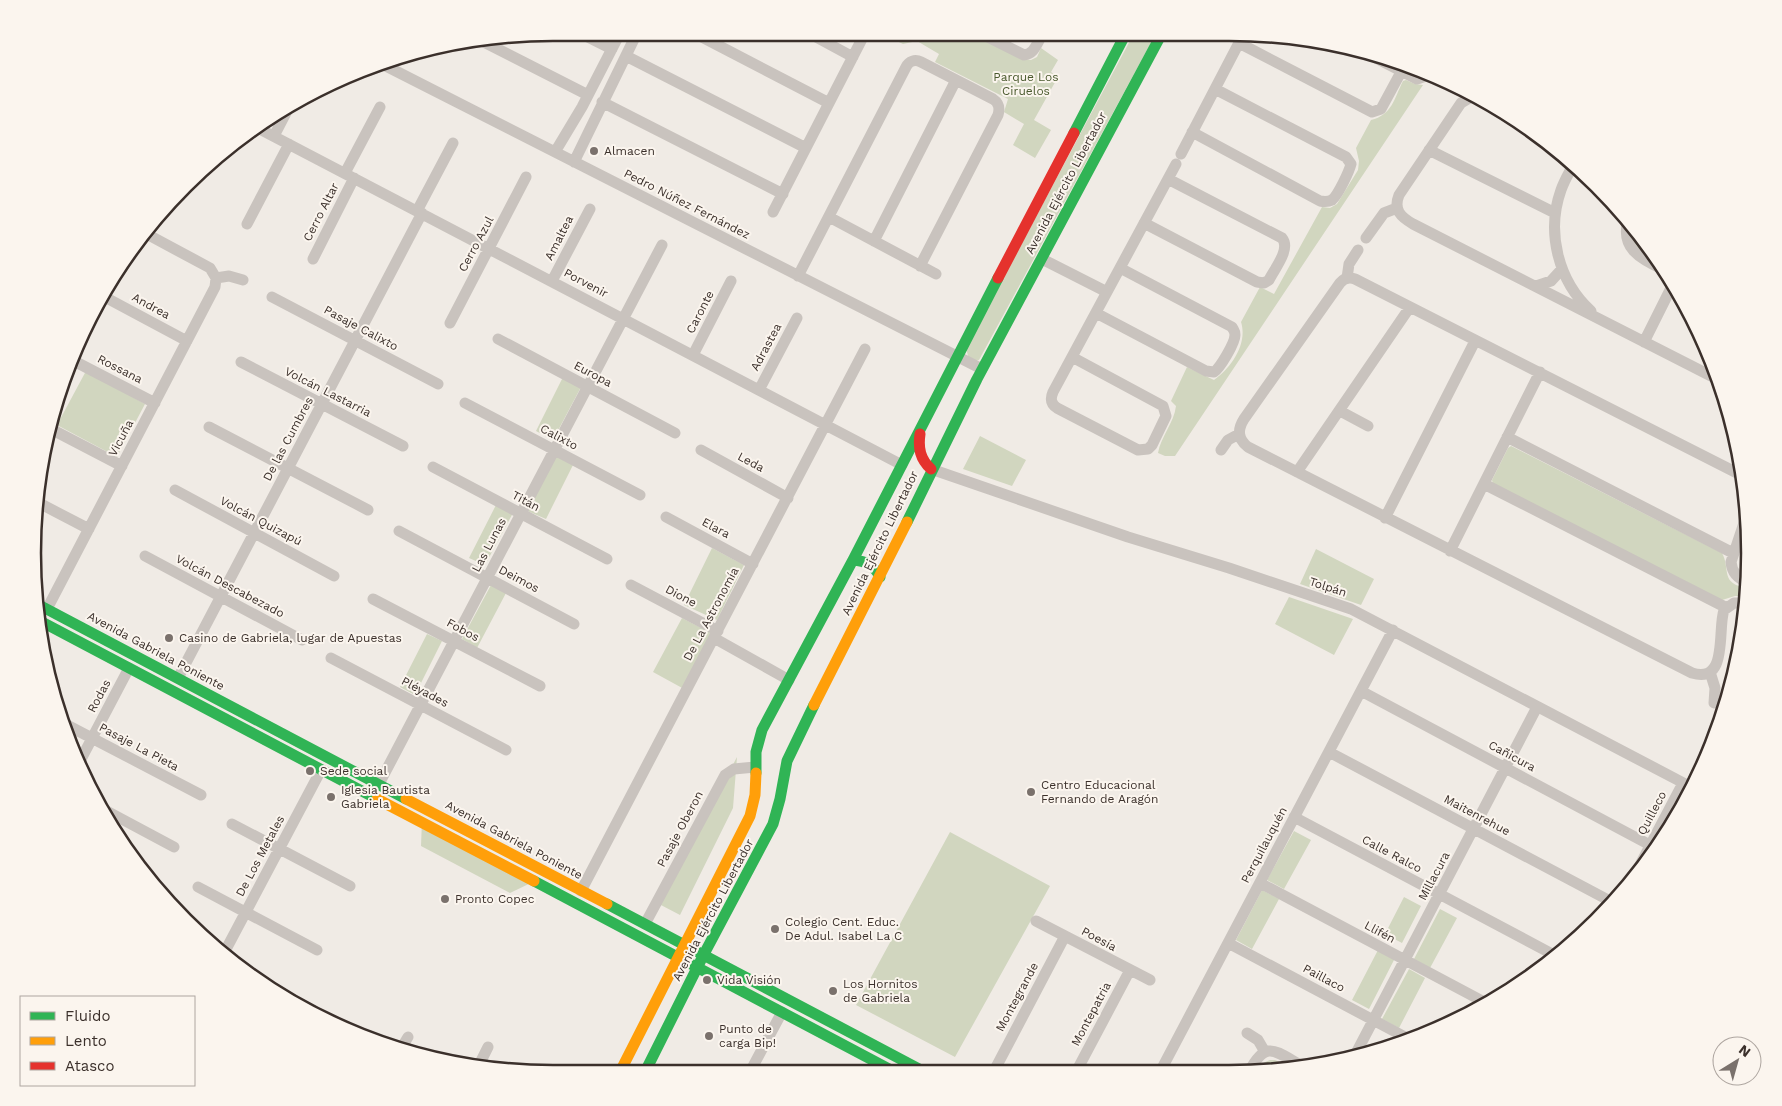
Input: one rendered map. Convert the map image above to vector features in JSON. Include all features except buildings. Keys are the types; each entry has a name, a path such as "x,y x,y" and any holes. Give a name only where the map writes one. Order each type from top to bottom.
{"main road":[{"name":"Avenida Ejército Libertador","path":"624,1065 753,808 756,793 755,755 758,739 1122,41"},
{"name":"Avenida Ejército Libertador","path":"648,1065 703,956 773,824 787,761 792,748 880,578 931,469 982,369 1158,41"},
{"path":"920,429 919,452 922,460 931,469"},
{"path":"853,560 862,560 872,564 880,578"},
{"name":"Avenida Gabriela Poniente","path":"45,608 912,1065"},
{"path":"47,624 882,1065"}],"street":[{"path":"596,41 612,49"},
{"path":"555,152 616,41"},
{"path":"574,162 602,102 634,41"},
{"path":"710,41 830,103"},
{"path":"823,41 853,57"},
{"path":"773,212 861,41"},
{"path":"996,41 1024,55 1033,51 1039,41"},
{"path":"1072,357 1164,406 1166,416 1150,447 1145,451 1138,450 1053,404 1052,395 1072,357 1168,179 1240,41"},
{"path":"1244,41 1372,112 1381,109 1401,72"},
{"path":"492,45 588,95"},
{"path":"626,56 806,148"},
{"path":"798,276 907,64 912,61 918,61 956,80 996,101 999,106 999,112 920,266"},
{"name":"Pedro Núñez Fernández","path":"390,68 982,369"},
{"path":"1396,69 1417,79 1420,78"},
{"path":"874,242 956,80"},
{"path":"1192,132 1320,201 1329,201 1334,197 1349,170 1350,164 1346,157 1215,88"},
{"path":"1465,100 1461,103 1399,195 1397,208 1401,215 1413,224 1709,375"},
{"path":"602,102 783,194"},
{"name":"Cerro Altar","path":"313,258 380,107"},
{"path":"274,136 283,119"},
{"name":"Porvenir","path":"264,131 902,465"},
{"name":"De las Cumbres","path":"178,678 355,341 453,143"},
{"path":"247,224 289,144"},
{"path":"1430,150 1555,213"},
{"path":"1570,171 1560,191 1555,213 1555,241 1562,269 1577,296 1600,319"},
{"name":"Cerro Azul","path":"450,323 526,177"},
{"path":"1144,223 1258,282 1264,283 1269,280 1285,249 1285,242 1282,238 1168,179"},
{"name":"Amaltea","path":"552,281 590,208"},
{"path":"1366,238 1384,213 1397,208"},
{"path":"829,217 936,274"},
{"path":"1627,232 1627,237 1634,252 1651,264"},
{"path":"151,236 205,264 214,272 216,278 233,276 243,280"},
{"name":"Las Lunas","path":"379,784 662,246"},
{"path":"1347,278 1349,264 1358,250"},
{"path":"1042,259 1107,292"},
{"path":"1096,313 1210,372 1218,370 1235,335 1232,327 1120,268"},
{"path":"1536,286 1551,281 1562,269"},
{"name":"Vicuña","path":"44,605 89,529 215,287 216,278"},
{"path":"1734,471 1355,279 1347,278 1340,283 1244,419 1239,434 1248,447 1692,673 1702,674 1710,672 1718,662 1722,616 1726,607 1738,603"},
{"name":"Caronte","path":"693,355 731,281"},
{"path":"1644,342 1669,292"},
{"name":"Pasaje Calixto","path":"272,297 438,384"},
{"name":"Andrea","path":"109,299 187,341"},
{"path":"1297,472 1410,307"},
{"name":"Adrastea","path":"759,390 797,318"},
{"name":"Europa","path":"498,339 675,433"},
{"path":"1385,518 1475,340"},
{"name":"De La Astronomía","path":"581,891 865,349"},
{"name":"Volcán Lastarria","path":"241,362 403,446"},
{"name":"Rossana","path":"78,363 155,403"},
{"path":"1450,551 1540,372"},
{"name":"Calixto","path":"465,403 640,495"},
{"path":"1340,411 1368,426"},
{"path":"209,427 368,510"},
{"path":"56,432 122,466"},
{"path":"1221,450 1228,440 1239,434"},
{"path":"1508,437 1733,553"},
{"name":"Leda","path":"701,450 788,498"},
{"name":"Titán","path":"433,467 607,559"},
{"name":"Tolpán","path":"931,469 1128,537 1230,568 1351,609 1685,784"},
{"path":"1484,484 1726,607"},
{"name":"Volcán Quizapú","path":"175,490 334,576"},
{"path":"44,505 89,529"},
{"name":"Elara","path":"666,517 753,564"},
{"name":"Deimos","path":"400,532 574,624"},
{"path":"1740,532 1731,562 1732,570 1740,578"},
{"name":"Volcán Descabezado","path":"145,556 302,640"},
{"name":"Dione","path":"631,585 789,680"},
{"name":"Fobos","path":"373,598 540,686"},
{"name":"Perquilauquén","path":"1164,1065 1393,630"},
{"name":"Pléyades","path":"331,658 506,750"},
{"name":"Rodas","path":"83,755 129,668"},
{"path":"1710,672 1715,688 1714,703"},
{"name":"Cañicura","path":"1361,691 1649,845"},
{"name":"Millacura","path":"1359,1047 1537,706"},
{"name":"Pasaje La Pieta","path":"72,728 201,795"},
{"name":"Maitenrehue","path":"1329,752 1606,899"},
{"name":"Pasaje Oberon","path":"645,924 725,775 734,769 755,767"},
{"name":"De Los Metales","path":"227,947 321,770"},
{"path":"114,815 174,847"},
{"name":"Calle Ralco","path":"1294,817 1549,952"},
{"path":"232,824 350,886"},
{"name":"Llifén","path":"1260,883 1479,999"},
{"path":"198,887 317,950"},
{"name":"Poesía","path":"1036,921 1150,980"},
{"name":"Montegrande","path":"997,1065 1065,936"},
{"name":"Paillaco","path":"1228,943 1401,1035"},
{"name":"Montepatria","path":"1080,1065 1130,970"},
{"path":"755,1065 782,1012"},
{"path":"1247,1033 1258,1040 1265,1052"},
{"path":"482,1059 488,1047"},
{"path":"1253,1064 1258,1056 1265,1052 1274,1052 1291,1061"}],"green space":[{"name":"Parque Los Ciruelos","path":"897,41 917,41 903,44"},
{"name":"Parque Los Ciruelos","path":"917,41 986,41 1022,59 1031,60 1037,57 1041,48 1058,60 1051,72 1058,77 1034,120 1051,130 1035,158 1013,145 1024,124 1004,112 1008,99 935,62 939,54"},
{"path":"1130,41 1152,41 979,360 973,361 968,356 966,348"},
{"path":"1406,80 1423,85 1175,456 1165,456 1158,453 1175,412 1176,406 1171,401 1187,367 1214,380 1232,362 1242,339 1243,330 1241,322 1260,287 1274,294 1322,207 1330,208 1337,204 1358,170 1359,161 1356,148 1371,120 1378,118 1388,110 1403,81"},
{"path":"1632,238 1644,254 1633,244"},
{"path":"86,371 145,404 117,457 58,425"},
{"path":"563,377 581,387 553,440 536,431"},
{"path":"980,436 1026,460 1012,486 963,469"},
{"path":"1511,446 1722,553 1729,579 1740,586 1739,596 1722,600 1493,484 1492,480 1508,448"},
{"path":"555,453 574,463 546,519 525,510"},
{"path":"496,505 513,513 485,565 469,558"},
{"path":"712,548 744,565 717,620 684,605"},
{"path":"1316,549 1374,579 1361,605 1300,584"},
{"path":"491,585 506,593 477,648 462,639"},
{"path":"1289,597 1353,619 1334,655 1275,624"},
{"path":"682,618 713,634 684,689 653,672"},
{"path":"427,634 442,641 415,695 400,687"},
{"path":"737,757 733,808 680,915 659,904"},
{"path":"422,820 537,880 510,893 421,846"},
{"path":"1294,831 1311,840 1284,889 1267,880"},
{"path":"950,832 1050,886 955,1057 856,1005"},
{"path":"1262,890 1279,899 1252,949 1236,940"},
{"path":"1404,897 1421,906 1402,943 1385,934"},
{"path":"1440,909 1457,918 1430,968 1414,959"},
{"path":"1378,950 1395,958 1369,1009 1352,1000"},
{"path":"1409,969 1425,978 1399,1028 1382,1019"},
{"path":"1270,1060 1279,1062 1262,1064"}],"traffic: fast":[{"path":"1074,133 1122,41"},
{"path":"907,522 977,379 1158,41"},
{"path":"756,773 756,752 762,730 854,558 998,278"},
{"path":"853,560 869,564 880,577"},
{"path":"45,608 406,799"},
{"path":"47,624 377,799"},
{"path":"648,1065 703,956 773,824 787,761 814,705"},
{"path":"534,881 882,1065"},
{"path":"607,904 912,1065"}],"traffic: slow":[{"path":"814,705 907,522"},
{"path":"624,1065 750,816 755,795 756,773"},
{"path":"377,799 534,881"},
{"path":"406,799 607,904"}],"traffic: jam":[{"path":"998,278 1074,133"},
{"path":"920,434 919,444 921,453 924,461 931,469"}],"place":[{"name":"Almacen","path":"594,151"},
{"name":"Casino de Gabriela, lugar de Apuestas","path":"169,638"},
{"name":"Sede social","path":"310,771"},
{"name":"Centro Educacional Fernando de Aragón","path":"1031,792"},
{"name":"Iglesia Bautista Gabriela","path":"331,797"},
{"name":"Pronto Copec","path":"445,899"},
{"name":"Colegio Cent. Educ. De Adul. Isabel La C","path":"775,929"},
{"name":"Vida Visión","path":"707,980"},
{"name":"Los Hornitos de Gabriela","path":"833,991"},
{"name":"Punto de carga Bip!","path":"709,1036"}]}
